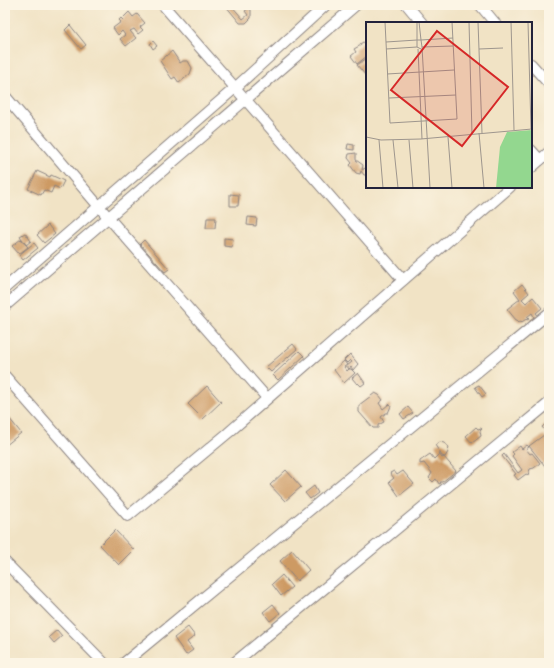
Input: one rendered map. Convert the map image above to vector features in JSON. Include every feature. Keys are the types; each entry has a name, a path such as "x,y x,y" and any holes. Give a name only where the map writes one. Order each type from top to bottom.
{"street":[{"path":"163,5 403,280"},
{"path":"5,288 235,88 326,5"},
{"path":"5,306 356,5"},
{"path":"407,5 421,22"},
{"path":"480,5 494,22"},
{"path":"532,65 549,84"},
{"path":"5,96 98,206 267,398"},
{"path":"532,151 540,160"},
{"path":"532,167 549,152"},
{"path":"5,376 128,516 228,433 509,188"},
{"path":"124,663 549,314"},
{"path":"234,663 549,403"},
{"path":"5,562 104,663"}],"building":[{"path":"225,5 231,5 243,19 248,15 245,11 249,8 251,10 251,18 246,23 240,23"},
{"path":"129,12 133,17 137,14 145,23 140,27 143,30 138,34 134,29 130,31 136,38 126,46 120,39 125,35 122,31 118,35 113,28 121,22 119,20 121,18 123,20 124,19 123,18"},
{"path":"70,25 86,45 81,49 65,30"},
{"path":"153,41 157,46 153,49 150,44"},
{"path":"363,42 366,42 366,57 357,64 351,56 356,52 354,49 361,45 360,44"},
{"path":"172,51 180,63 183,61 188,61 192,68 190,74 179,83 175,77 172,79 160,61"},
{"path":"366,59 366,76 357,65"},
{"path":"348,144 354,145 354,150 347,149"},
{"path":"356,153 356,160 363,165 362,170 366,168 366,175 364,175 361,171 360,174 356,173 350,165 352,163 348,158 349,154"},
{"path":"37,171 64,181 60,189 54,186 51,193 44,190 41,195 28,189"},
{"path":"230,194 239,195 238,206 230,206"},
{"path":"248,217 257,218 256,226 247,225"},
{"path":"207,218 216,218 215,228 206,228"},
{"path":"48,225 55,234 44,243 37,235"},
{"path":"25,233 31,241 26,245 20,236"},
{"path":"224,238 233,239 232,247 224,246"},
{"path":"21,239 28,247 19,254 12,246"},
{"path":"144,240 169,269 165,272 140,244"},
{"path":"34,243 38,248 23,260 19,255"},
{"path":"522,284 529,293 522,299 526,303 533,297 542,308 536,313 539,317 532,322 530,320 534,317 532,313 527,317 529,319 519,322 507,309 520,299 514,291"},
{"path":"293,344 297,349 271,372 266,367"},
{"path":"299,351 304,356 278,380 273,375"},
{"path":"350,354 358,364 353,370 351,367 349,369 347,366 352,362 350,360 347,363 344,360"},
{"path":"344,361 347,365 344,367 347,371 351,369 355,373 344,383 334,370"},
{"path":"358,373 365,383 361,386 352,378"},
{"path":"479,385 486,394 482,397 475,387"},
{"path":"207,386 221,402 203,419 188,404"},
{"path":"375,393 383,400 379,403 383,409 389,404 391,406 388,413 381,417 384,422 378,425 378,428 373,428 359,412 359,405"},
{"path":"408,407 413,413 404,419 400,414"},
{"path":"9,418 21,433 5,446 5,421"},
{"path":"549,421 549,436 542,427"},
{"path":"476,427 478,429 482,429 480,431 481,436 472,443 466,436"},
{"path":"544,435 549,442 549,463 545,466 529,446"},
{"path":"440,442 449,447 445,457 442,456 435,445"},
{"path":"527,445 529,447 526,449 530,454 532,453 540,463 534,468 530,469 528,475 526,474 518,480 514,475 516,474 502,456 504,454 518,473 522,470 512,456 514,454 512,452 520,446 522,449"},
{"path":"430,454 434,459 439,454 442,458 444,457 456,471 439,484 436,479 433,482 429,478 432,473 424,463 420,464 420,461"},
{"path":"286,470 301,487 285,501 270,485"},
{"path":"394,471 397,475 403,471 414,484 399,496 389,482 394,478 390,473"},
{"path":"314,486 318,493 310,499 305,493"},
{"path":"115,530 134,550 119,565 100,545"},
{"path":"292,550 309,570 297,581 280,561"},
{"path":"282,575 292,587 281,596 272,584"},
{"path":"273,604 280,613 270,621 263,612"},
{"path":"188,627 195,636 187,642 193,650 186,655 174,638"},
{"path":"57,630 62,636 54,643 49,637"}]}
